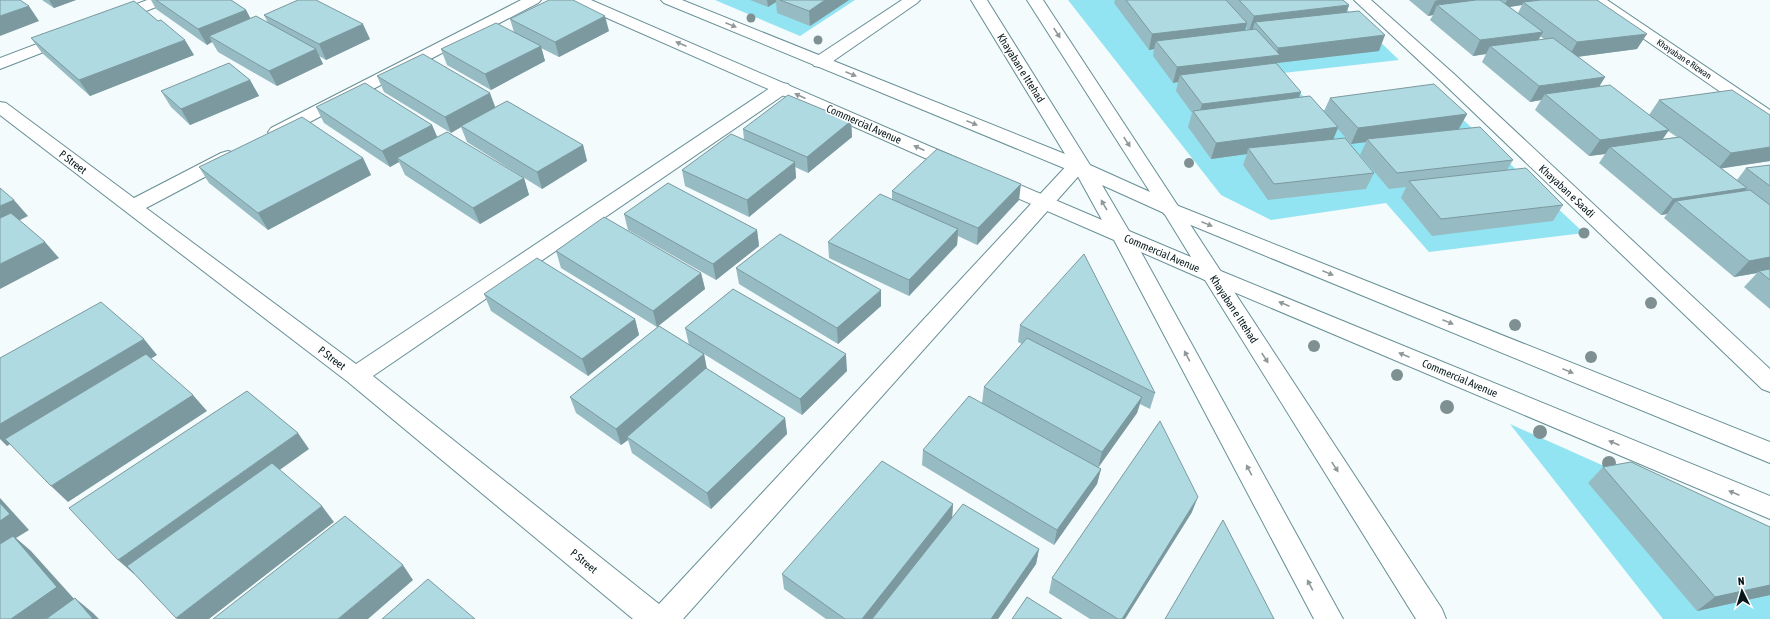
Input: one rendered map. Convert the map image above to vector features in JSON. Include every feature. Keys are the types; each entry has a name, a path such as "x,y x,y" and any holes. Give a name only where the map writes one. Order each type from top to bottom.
{"street":[{"path":"102,23 161,0"},
{"path":"265,138 533,0"},
{"name":"Commercial Avenue","path":"578,0 1044,203 1770,508"},
{"path":"669,0 1080,168 1171,209 1770,453"},
{"path":"820,62 912,0"},
{"name":"Khayaban e Ittehad","path":"979,0 1122,236 1329,619"},
{"name":"Khayaban e Ittehad","path":"1035,0 1171,209 1432,619"},
{"name":"Khayaban e Saadi","path":"1362,0 1454,84 1770,383"},
{"name":"Khayaban e Rizwan","path":"1597,0 1770,118"},
{"path":"0,64 80,32"},
{"path":"356,376 782,88"},
{"name":"P Street","path":"0,107 356,376 655,619"},
{"path":"132,207 244,149"},
{"path":"664,619 1044,203 1080,168"}],"shaded area":[{"path":"715,0 855,0 800,36"},
{"path":"1068,0 1337,0 1399,60 1283,73 1316,111 1440,98 1584,233 1429,252 1386,203 1271,220 1221,195"},
{"path":"1510,424 1770,540 1770,619 1663,619"}],"building":[{"path":"0,0 20,0 29,6 0,16"},
{"path":"156,0 231,0 246,10 198,29"},
{"path":"298,0 316,0 363,24 319,44 264,15"},
{"path":"549,0 573,0 605,16 555,42 510,19"},
{"path":"780,0 825,0 809,11"},
{"path":"1126,0 1226,0 1247,23 1152,34"},
{"path":"1239,0 1343,0 1349,5 1254,16"},
{"path":"1476,0 1500,0 1543,32 1480,40 1437,5"},
{"path":"1541,0 1597,0 1647,34 1577,42 1523,2"},
{"path":"134,1 158,21 161,20 185,40 79,80 31,38"},
{"path":"1359,11 1385,35 1278,48 1255,22"},
{"path":"256,16 316,49 269,71 209,36"},
{"path":"496,23 541,46 485,74 441,49"},
{"path":"1256,29 1280,55 1177,67 1156,41"},
{"path":"1553,38 1605,77 1539,86 1490,46"},
{"path":"423,54 490,93 445,117 377,76"},
{"path":"229,63 250,80 181,109 161,91"},
{"path":"1276,63 1301,92 1202,104 1180,75"},
{"path":"365,83 432,125 382,151 316,107"},
{"path":"1434,84 1467,114 1358,128 1330,98"},
{"path":"1610,85 1669,130 1600,140 1545,94"},
{"path":"1732,90 1770,115 1770,147 1731,153 1659,100"},
{"path":"788,95 851,121 807,157 743,129"},
{"path":"1310,96 1338,127 1216,143 1193,111"},
{"path":"507,101 583,145 537,172 461,126"},
{"path":"302,117 363,158 258,213 199,167"},
{"path":"1480,127 1513,160 1397,173 1367,139"},
{"path":"447,132 524,178 473,208 397,158"},
{"path":"731,134 795,162 747,200 682,170"},
{"path":"1680,137 1747,188 1673,199 1610,147"},
{"path":"1345,138 1374,173 1274,184 1248,148"},
{"path":"937,149 1021,184 978,228 892,191"},
{"path":"1770,165 1770,186 1746,168"},
{"path":"1526,168 1563,205 1441,219 1409,181"},
{"path":"668,183 757,230 713,264 624,214"},
{"path":"0,188 14,200 0,206"},
{"path":"1750,190 1770,205 1770,257 1749,261 1676,201"},
{"path":"880,194 958,229 909,280 828,242"},
{"path":"11,213 45,242 0,264 0,218"},
{"path":"604,217 701,273 653,311 556,251"},
{"path":"780,234 881,290 837,328 736,268"},
{"path":"1084,254 1155,393 1020,325"},
{"path":"537,258 635,319 582,359 484,294"},
{"path":"1770,269 1770,280 1759,271"},
{"path":"733,289 846,354 800,399 685,328"},
{"path":"101,302 144,339 0,424 0,358"},
{"path":"659,326 704,354 616,429 570,397"},
{"path":"1027,338 1142,397 1102,452 984,387"},
{"path":"146,354 193,395 51,486 5,439"},
{"path":"706,368 785,418 707,493 627,437"},
{"path":"247,391 298,433 118,560 69,508"},
{"path":"969,396 1101,469 1057,530 923,450"},
{"path":"1160,421 1198,497 1122,619 1118,619 1052,578"},
{"path":"882,461 953,504 862,619 845,619 782,574"},
{"path":"1631,462 1770,527 1770,585 1715,597 1603,467"},
{"path":"272,463 322,506 176,618 127,566"},
{"path":"0,503 10,514 0,521"},
{"path":"963,504 1039,549 991,619 872,619"},
{"path":"345,516 403,565 338,619 213,619"},
{"path":"1223,520 1274,619 1165,619"},
{"path":"13,536 57,587 11,619 0,619 0,544"},
{"path":"428,579 475,619 382,619"},
{"path":"1027,597 1062,619 1012,619"},
{"path":"75,598 93,619 46,619"}]}
